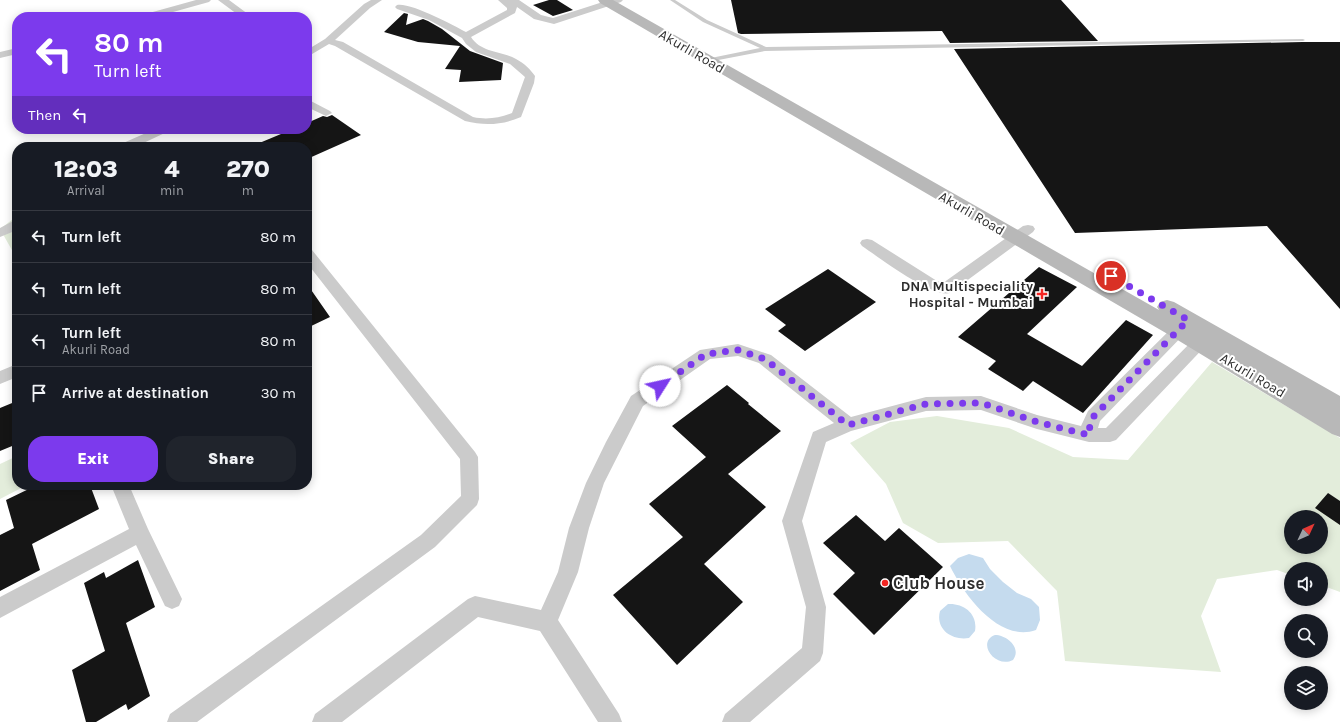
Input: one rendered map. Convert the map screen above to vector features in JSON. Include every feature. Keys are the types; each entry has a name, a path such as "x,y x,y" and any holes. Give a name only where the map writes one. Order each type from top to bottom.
{"street":[{"path":"163,12 206,0"},
{"path":"223,0 240,12"},
{"path":"312,51 328,41 376,0"},
{"path":"466,36 512,11 512,7 503,0"},
{"path":"514,0 541,20 547,21 554,21 613,1"},
{"name":"Akurli Road","path":"613,1 1183,325 1340,427"},
{"path":"328,41 339,44 470,119 480,122 493,122 517,115 529,83 530,76 513,60 477,49 469,43 466,36 432,18 400,7"},
{"path":"0,42 2,55 12,52"},
{"path":"312,105 326,113"},
{"path":"136,142 155,134"},
{"path":"0,233 12,227"},
{"path":"867,243 932,286 945,289 1023,234"},
{"path":"178,722 428,541 470,499 469,457 312,259"},
{"path":"1089,435 1090,424 1094,416 1183,325"},
{"path":"733,722 812,653 816,607 792,521 819,437 848,425 926,404 982,403 1037,422 1089,435 1110,435 1205,338 1340,407"},
{"path":"547,622 568,572 579,528 595,484 612,447 637,401 706,354 738,350 765,359 848,425"},
{"path":"0,378 12,372"},
{"path":"122,490 140,533 172,599"},
{"path":"0,608 140,533"},
{"path":"323,722 475,606 547,622 611,722"}],"lane":[{"path":"672,0 705,21 765,49"},
{"path":"715,59 765,49 1303,40"}],"green space":[{"path":"12,220 12,250 0,229"},
{"path":"1212,362 1340,438 1340,592 1328,588 1328,562 1284,562 1284,572 1277,570 1217,579 1201,616 1221,672 1065,661 1057,591 1008,541 938,543 903,523 886,484 850,443 890,422 937,416 1009,428 1073,457 1128,460"},
{"path":"12,458 12,490 17,490 0,499 0,464"}],"water":[{"path":"969,554 983,558 990,569 1003,582 1017,593 1031,599 1039,607 1040,620 1036,630 1022,632 1009,630 984,614 964,590 950,566 958,558"},
{"path":"948,604 959,605 969,611 972,615 974,619 975,631 969,638 957,638 951,636 942,628 939,617 940,611"},
{"path":"995,635 1004,637 1012,643 1016,651 1013,660 1006,662 1000,661 990,654 987,643 990,638"}],"building":[{"path":"549,0 557,0 573,10 553,16 533,5"},
{"path":"731,0 1061,0 1098,41 950,43 942,31 741,34 738,33"},
{"path":"404,13 408,14 406,25 423,19 442,29 470,51 503,63 501,80 459,82 461,70 445,69 460,46 418,42 384,32"},
{"path":"1340,42 1340,309 1267,226 1075,233 954,49"},
{"path":"332,115 361,135 312,157 312,142 262,142 281,134 312,134 312,121 323,116 327,117"},
{"path":"1039,267 1077,287 1027,334 1082,366 1126,320 1153,335 1083,413 1033,381 1023,391 988,369 996,361 958,337"},
{"path":"828,269 876,302 805,351 778,331 786,325 765,309"},
{"path":"312,291 330,317 312,326"},
{"path":"727,385 781,431 728,474 766,507 704,564 743,602 677,665 613,595 683,537 649,504 706,457 672,426"},
{"path":"12,403 12,446 0,451 0,408"},
{"path":"27,490 92,490 99,509 32,544 40,570 0,591 0,535 14,528 6,500"},
{"path":"1328,493 1340,501 1340,525 1328,517 1328,510 1318,510 1315,508"},
{"name":"Club House","path":"856,515 885,541 899,528 943,567 874,635 833,594 855,573 823,543"},
{"path":"138,560 155,607 126,623 150,696 128,710 126,704 96,722 86,722 72,670 105,651 84,583 104,572 106,578"}],"place":[{"name":"DNA Multispeciality Hospital - Mumbai","path":"1042,294"},
{"name":"Club House","path":"885,583"}],"route":[{"path":"660,386 706,354 738,350 765,359 848,425 926,404 982,403 1037,422 1089,435 1090,424 1094,416 1188,320 1111,276"}]}
